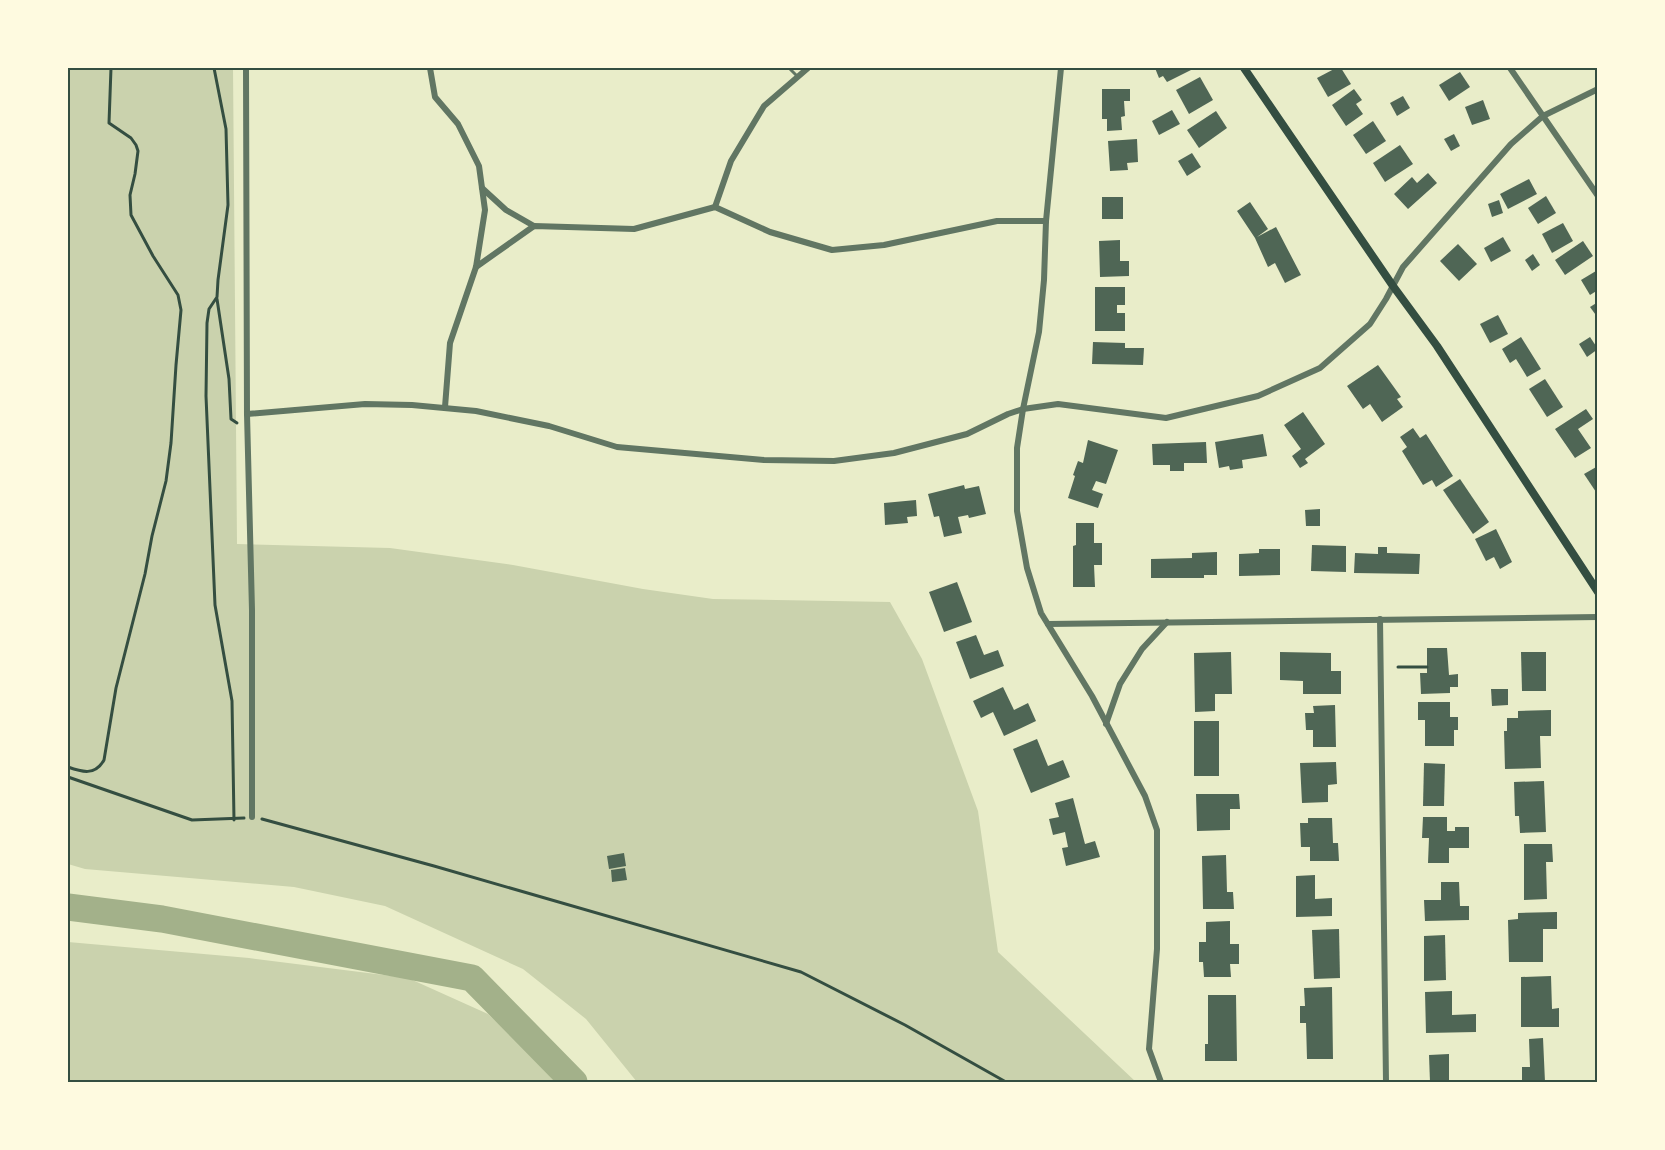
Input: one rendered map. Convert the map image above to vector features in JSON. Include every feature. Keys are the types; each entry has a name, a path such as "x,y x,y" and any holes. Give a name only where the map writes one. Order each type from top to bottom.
{"main road":[{"path":"1244,68 1393,286 1437,346 1598,592"}],"street":[{"path":"246,68 247,423 252,610 252,817"},
{"path":"430,68 435,97 458,124 479,166 485,210 476,267 450,343 445,407"},
{"path":"715,207 731,161 764,106 808,68"},
{"path":"1061,68 1046,221 1039,332 1017,448 1017,512 1027,568 1041,613 1107,724 1145,796 1157,830 1157,949 1149,1049 1161,1083"},
{"path":"1510,68 1598,196"},
{"path":"247,414 365,404 445,407 549,426 617,447 752,459 834,461 894,453 967,434 1023,409 1058,404 1166,418 1258,396 1320,368 1370,324 1403,267 1511,144 1543,116 1598,89"},
{"path":"482,187 506,210 534,226 634,229 715,207 770,232 832,250 884,245 997,221 1046,221"},
{"path":"476,267 534,226"},
{"path":"1048,624 1598,617"},
{"path":"1380,619 1386,1083"},
{"path":"1107,724 1120,684 1142,649 1167,622"}],"lane":[{"path":"789,68 797,76"}],"path":[{"path":"68,766 82,772 95,770 104,760 116,688 166,481 181,322 178,295 153,256 131,214 130,195 138,151 131,138 109,123 111,68"},
{"path":"214,68 226,129 228,205 217,297 229,379 231,419 234,423 247,423"},
{"path":"217,297 209,309 207,323 206,396 215,605 232,701 234,820"},
{"path":"1398,667 1427,667"},
{"path":"68,777 192,820 234,820 252,817 434,866 801,972 905,1025 1006,1083"}],"green space":[{"path":"68,68 233,68 237,544 390,548 513,565 643,589 713,599 890,602 922,659 978,811 998,952 1136,1082 637,1082 586,1019 523,969 385,906 294,887 85,869 68,864"},
{"path":"68,942 249,958 408,978 488,1014 562,1082 68,1082"}],"building":[{"path":"1155,68 1190,68 1191,70 1167,82 1163,76 1159,78"},
{"path":"1336,68 1341,68 1351,84 1328,97 1317,78"},
{"path":"1460,72 1470,87 1449,101 1439,85"},
{"path":"1200,77 1213,100 1189,114 1176,90"},
{"path":"1102,89 1130,89 1130,101 1124,101 1125,116 1121,117 1122,130 1107,131 1107,119 1102,119"},
{"path":"1354,89 1362,100 1356,104 1363,114 1346,126 1332,105"},
{"path":"1403,96 1410,108 1397,116 1390,103"},
{"path":"1483,100 1490,119 1472,125 1465,107"},
{"path":"1172,110 1180,124 1159,135 1152,121"},
{"path":"1216,111 1227,128 1199,148 1187,130"},
{"path":"1373,121 1386,141 1366,154 1353,135"},
{"path":"1454,134 1460,146 1451,151 1444,139"},
{"path":"1137,139 1138,162 1127,163 1128,170 1110,171 1108,141"},
{"path":"1400,145 1413,164 1385,182 1373,163"},
{"path":"1192,153 1201,167 1187,176 1178,161"},
{"path":"1428,173 1437,183 1408,209 1394,194 1412,177 1417,183"},
{"path":"1529,179 1537,194 1508,209 1500,194"},
{"path":"1546,196 1556,213 1538,224 1528,208"},
{"path":"1102,197 1123,197 1123,219 1102,219"},
{"path":"1499,200 1503,213 1492,217 1488,204"},
{"path":"1250,202 1268,229 1257,237 1276,227 1301,275 1285,283 1275,263 1268,267 1255,238 1237,211"},
{"path":"1563,223 1573,241 1552,253 1542,234"},
{"path":"1503,237 1511,251 1491,262 1484,248"},
{"path":"1120,240 1120,261 1129,261 1129,276 1100,277 1099,241"},
{"path":"1583,241 1593,256 1565,275 1555,260"},
{"path":"1458,244 1477,264 1459,281 1440,261"},
{"path":"1533,254 1540,265 1532,271 1525,260"},
{"path":"1596,271 1598,290 1590,295 1581,280"},
{"path":"1095,287 1125,287 1125,305 1117,305 1117,313 1125,313 1125,331 1095,331"},
{"path":"1598,302 1598,318 1590,307"},
{"path":"1498,315 1508,334 1490,343 1480,324"},
{"path":"1521,337 1541,369 1527,377 1516,359 1510,363 1502,349"},
{"path":"1590,337 1598,349 1587,357 1579,344"},
{"path":"1093,342 1125,343 1125,348 1144,348 1143,365 1092,364"},
{"path":"1378,365 1401,397 1397,399 1403,407 1382,422 1370,404 1363,409 1347,386"},
{"path":"1545,379 1563,407 1547,417 1529,389"},
{"path":"1586,409 1593,419 1578,429 1591,448 1575,458 1555,429"},
{"path":"1303,412 1325,444 1305,459 1308,463 1300,468 1292,456 1301,449 1284,425"},
{"path":"1413,428 1420,438 1426,434 1453,476 1436,487 1432,480 1423,485 1402,451 1407,447 1400,437"},
{"path":"1263,434 1267,456 1242,460 1243,468 1230,470 1229,466 1219,468 1215,442"},
{"path":"1088,440 1118,450 1106,484 1096,481 1092,490 1103,494 1098,508 1068,498 1078,461 1083,463"},
{"path":"1206,442 1207,463 1184,463 1184,471 1170,471 1170,465 1153,465 1152,444"},
{"path":"1598,466 1598,495 1584,474"},
{"path":"1460,479 1489,522 1473,534 1443,490"},
{"path":"964,485 965,489 979,486 986,514 969,518 968,515 958,517 962,533 944,537 939,516 934,517 928,494"},
{"path":"916,500 917,516 907,517 908,523 885,525 884,503"},
{"path":"1320,509 1320,526 1306,526 1305,510"},
{"path":"1076,523 1094,523 1094,543 1102,543 1102,565 1094,565 1095,587 1073,587 1073,546 1076,545"},
{"path":"1496,529 1512,562 1500,569 1494,557 1486,561 1475,539"},
{"path":"1312,545 1346,546 1346,572 1311,571"},
{"path":"1378,547 1387,547 1387,553 1420,554 1419,574 1354,573 1355,553 1378,554"},
{"path":"1259,549 1280,549 1280,575 1239,576 1239,554 1259,553"},
{"path":"1217,552 1217,575 1204,575 1204,578 1151,578 1151,559 1192,558 1192,553"},
{"path":"957,582 972,622 944,632 929,592"},
{"path":"976,635 984,655 998,650 1004,666 970,679 956,642"},
{"path":"1427,648 1447,648 1449,675 1458,674 1458,687 1450,687 1450,693 1421,694 1420,673 1427,673"},
{"path":"1231,652 1232,694 1215,694 1215,711 1195,712 1194,653"},
{"path":"1280,652 1331,653 1331,671 1341,671 1341,694 1303,694 1303,681 1280,680"},
{"path":"1521,652 1546,652 1546,691 1522,691"},
{"path":"1003,687 1014,710 1028,703 1036,721 1004,736 993,712 981,718 973,701"},
{"path":"1491,689 1508,689 1508,705 1492,706"},
{"path":"1418,702 1450,702 1450,717 1458,717 1458,730 1454,730 1454,746 1425,746 1425,720 1418,720"},
{"path":"1335,705 1336,747 1313,747 1313,730 1306,730 1305,713 1314,713 1313,706"},
{"path":"1551,710 1551,736 1540,736 1541,768 1505,769 1504,731 1507,731 1507,718 1518,718 1518,711"},
{"path":"1194,721 1219,721 1219,776 1194,776"},
{"path":"1037,739 1048,766 1063,760 1070,777 1031,793 1013,749"},
{"path":"1336,762 1337,784 1328,785 1328,802 1302,803 1300,763"},
{"path":"1424,763 1445,764 1444,806 1423,806"},
{"path":"1544,781 1546,832 1520,833 1519,816 1515,816 1514,782"},
{"path":"1196,794 1239,794 1240,809 1230,809 1230,830 1197,831"},
{"path":"1073,798 1085,844 1095,841 1100,857 1066,866 1062,848 1068,847 1065,832 1053,835 1049,819 1059,817 1055,803"},
{"path":"1423,817 1447,817 1447,831 1455,831 1455,827 1469,827 1469,848 1449,848 1449,863 1428,863 1429,838 1422,838"},
{"path":"1308,818 1332,818 1333,843 1338,843 1339,861 1310,861 1310,847 1301,847 1300,823 1308,823"},
{"path":"1524,844 1552,844 1553,862 1546,862 1547,899 1524,900"},
{"path":"624,853 626,866 609,869 607,856"},
{"path":"1226,855 1227,892 1233,892 1234,909 1203,909 1202,856"},
{"path":"625,868 627,880 612,882 611,870"},
{"path":"1315,875 1315,899 1332,898 1332,916 1296,917 1296,876"},
{"path":"1441,882 1459,882 1460,906 1469,906 1469,920 1425,921 1424,900 1441,900"},
{"path":"1557,912 1557,929 1543,929 1543,962 1509,962 1508,920 1518,919 1518,913"},
{"path":"1230,921 1230,944 1239,944 1239,964 1230,964 1231,977 1204,977 1203,962 1199,962 1199,942 1206,942 1206,922"},
{"path":"1339,929 1340,978 1314,979 1312,930"},
{"path":"1445,935 1446,980 1424,981 1424,936"},
{"path":"1551,976 1552,1009 1559,1008 1559,1027 1521,1027 1521,977"},
{"path":"1332,987 1333,1059 1307,1059 1306,1023 1300,1023 1300,1006 1305,1006 1304,988"},
{"path":"1452,991 1452,1015 1476,1014 1476,1032 1426,1033 1425,992"},
{"path":"1208,995 1236,995 1237,1061 1205,1061 1205,1044 1208,1044"},
{"path":"1543,1038 1545,1082 1522,1082 1522,1067 1530,1067 1529,1039"},
{"path":"1449,1054 1449,1082 1430,1082 1429,1055"}],"waterway":[{"path":"68,907 162,919 472,978 574,1082"}]}
